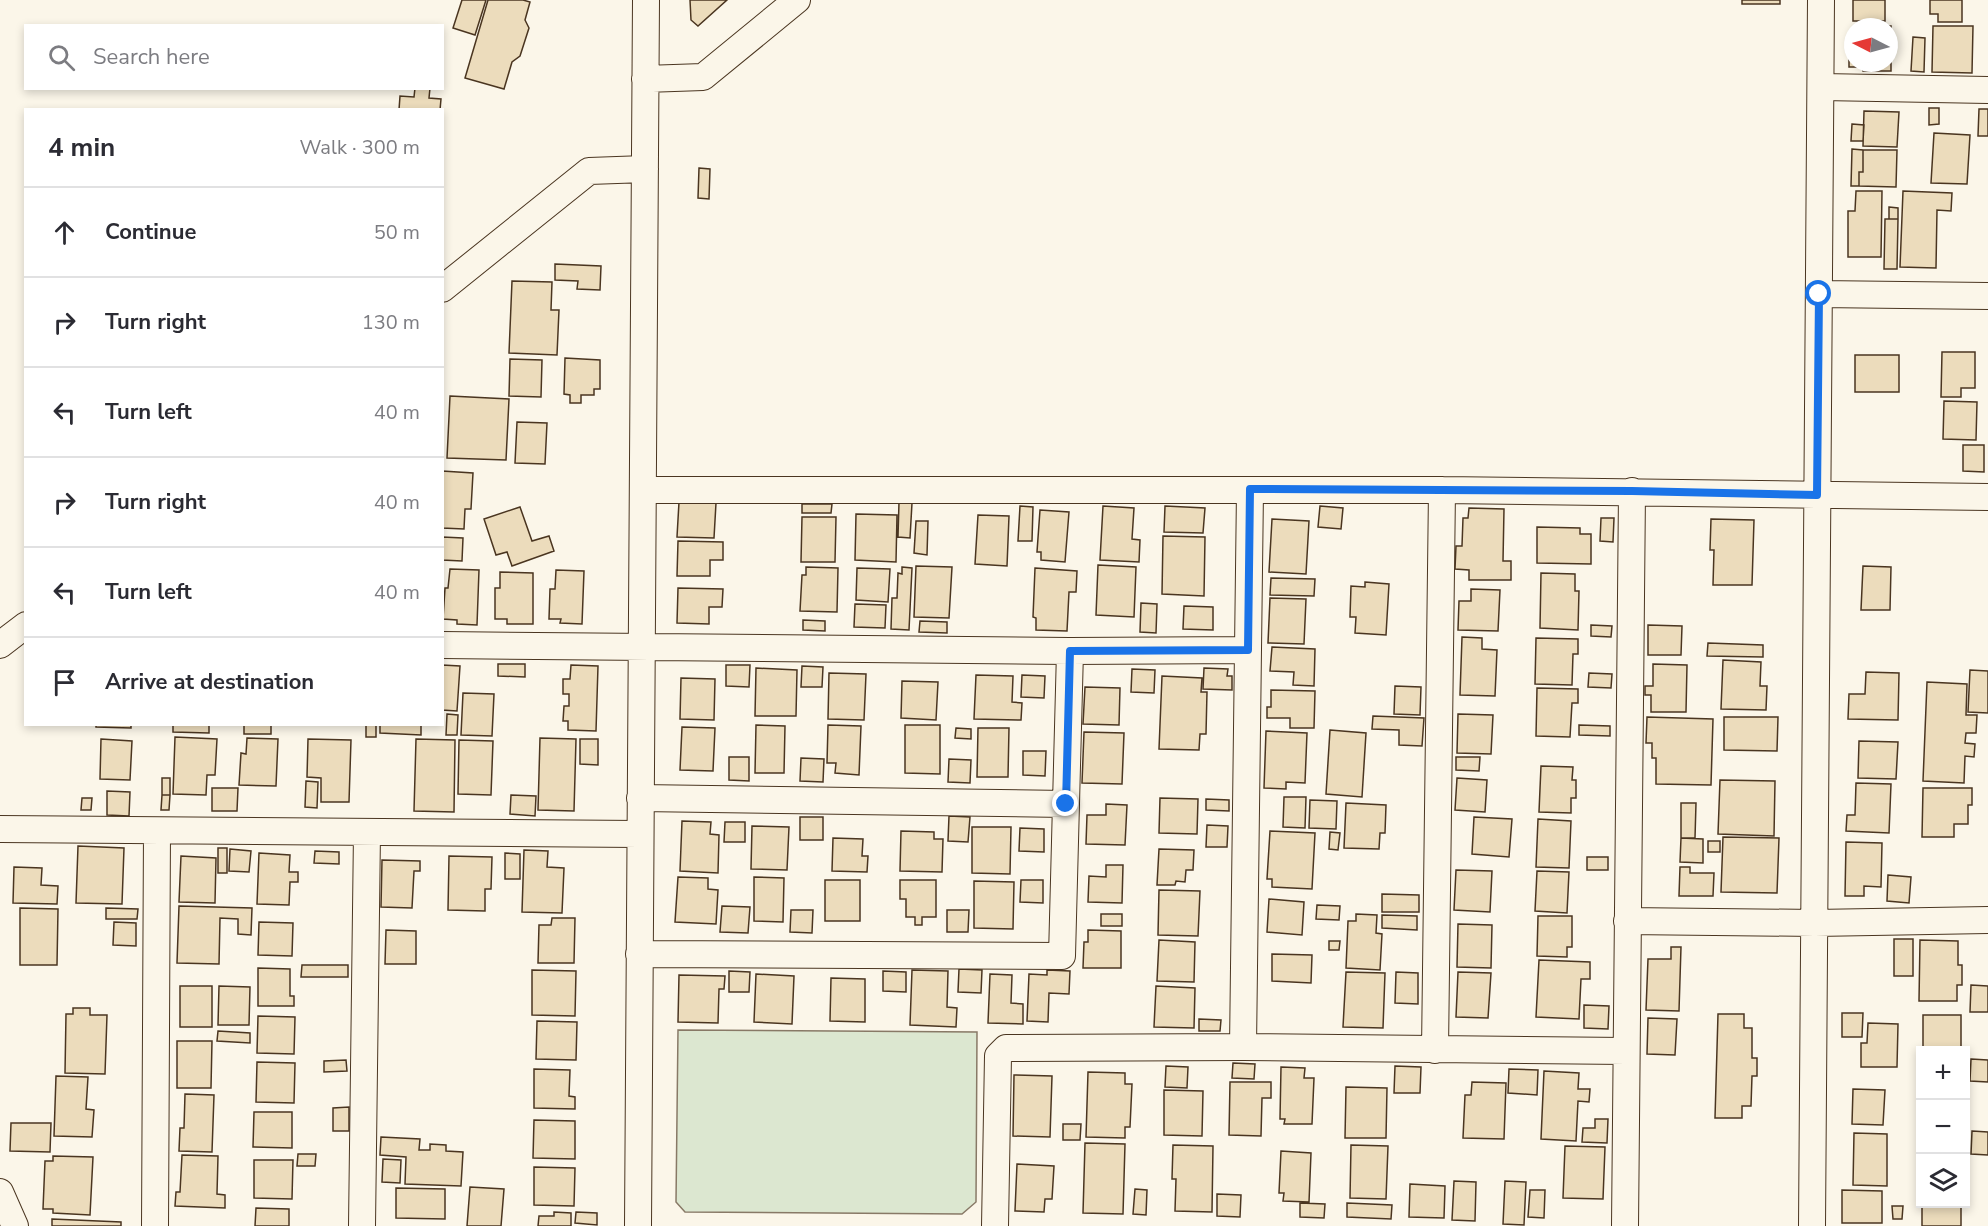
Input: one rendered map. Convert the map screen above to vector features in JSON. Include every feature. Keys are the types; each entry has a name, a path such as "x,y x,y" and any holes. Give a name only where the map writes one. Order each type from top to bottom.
{"street":[{"path":"638,1226 646,0"},
{"path":"645,79 704,77 797,0"},
{"path":"1812,1226 1821,0"},
{"path":"1822,87 1988,90"},
{"path":"444,287 589,171 645,169"},
{"path":"1819,294 1988,296"},
{"path":"643,490 1250,489 1988,496"},
{"path":"1243,1047 1250,489"},
{"path":"1435,1050 1442,490"},
{"path":"1625,1226 1632,491"},
{"path":"0,645 24,627"},
{"path":"444,645 1070,651 1248,650"},
{"path":"639,954 1062,956 1070,651"},
{"path":"639,798 1066,804"},
{"path":"0,829 639,834"},
{"path":"155,1226 157,831"},
{"path":"362,1226 367,832"},
{"path":"1627,921 1815,923 1988,920"},
{"path":"995,1226 998,1056 1006,1048 1243,1047 1626,1051"},
{"path":"0,1192 15,1226"}],"green space":[{"path":"678,1030 977,1032 976,1202 962,1214 685,1212 676,1202"}],"building":[{"path":"462,0 486,0 475,35 453,28"},
{"path":"488,0 530,2 525,20 529,28 520,56 512,62 504,89 465,78"},
{"path":"690,0 727,0 698,26 691,20"},
{"path":"1742,0 1780,0 1780,4 1742,4"},
{"path":"1853,0 1885,0 1885,18 1853,18"},
{"path":"1930,0 1962,0 1962,22 1938,22 1938,14 1930,14"},
{"path":"1933,26 1973,26 1972,73 1932,72"},
{"path":"1913,37 1925,38 1924,72 1911,71"},
{"path":"415,90 430,90 429,98 441,99 440,108 399,108 400,96 414,97"},
{"path":"1929,108 1939,108 1939,124 1929,125"},
{"path":"1979,109 1988,109 1988,136 1978,136"},
{"path":"1864,111 1899,112 1897,147 1863,146"},
{"path":"1852,124 1864,125 1863,141 1851,141"},
{"path":"1934,133 1970,135 1967,184 1931,183"},
{"path":"1852,149 1863,150 1863,172 1859,172 1859,186 1851,186"},
{"path":"1863,150 1897,150 1896,187 1859,186 1859,172 1863,172"},
{"path":"699,168 710,169 709,199 698,198"},
{"path":"1856,191 1882,191 1881,257 1848,257 1848,211 1855,211"},
{"path":"1903,191 1952,193 1951,211 1937,210 1936,268 1900,267"},
{"path":"1889,207 1898,208 1898,219 1889,219"},
{"path":"1885,219 1898,219 1897,269 1884,269"},
{"path":"555,264 601,266 600,290 577,289 578,281 555,280"},
{"path":"512,281 552,282 551,310 559,310 557,355 509,353"},
{"path":"1942,352 1975,352 1975,388 1961,388 1961,397 1941,397"},
{"path":"1855,355 1899,355 1899,392 1855,392"},
{"path":"565,358 600,360 600,389 594,389 594,395 581,395 581,403 570,403 570,395 564,394"},
{"path":"510,359 542,360 541,397 509,396"},
{"path":"450,396 509,399 506,460 447,458"},
{"path":"1944,401 1977,402 1976,440 1943,439"},
{"path":"517,422 547,423 545,464 515,463"},
{"path":"1963,445 1984,445 1984,472 1963,471"},
{"path":"444,471 473,473 471,509 465,509 464,529 444,528"},
{"path":"679,502 716,503 714,538 677,537"},
{"path":"899,502 912,503 910,538 898,537"},
{"path":"802,504 832,504 831,513 802,513"},
{"path":"1020,506 1033,507 1032,541 1018,541"},
{"path":"1103,506 1134,508 1132,539 1140,540 1139,562 1100,560"},
{"path":"1165,506 1205,508 1203,533 1164,532"},
{"path":"1320,506 1343,508 1341,529 1318,527"},
{"path":"520,507 532,541 549,536 554,551 512,566 507,552 496,555 484,519"},
{"path":"1469,508 1504,509 1503,561 1511,561 1511,580 1469,580 1469,570 1455,569 1456,546 1462,546 1463,518 1468,518"},
{"path":"1040,510 1069,512 1065,562 1041,560 1041,552 1037,552"},
{"path":"856,514 897,515 896,562 855,560"},
{"path":"978,515 1009,516 1007,566 975,564"},
{"path":"802,517 836,517 835,562 801,562"},
{"path":"1601,518 1614,518 1613,542 1600,541"},
{"path":"1272,519 1309,521 1306,574 1269,572"},
{"path":"1711,519 1754,520 1752,585 1713,585 1714,550 1710,550"},
{"path":"916,521 928,521 927,555 914,553"},
{"path":"1537,527 1580,528 1580,534 1591,534 1591,564 1537,563"},
{"path":"1163,536 1205,537 1204,596 1162,594"},
{"path":"444,537 463,538 462,561 444,560"},
{"path":"678,541 723,542 723,560 710,560 710,576 677,576"},
{"path":"1098,565 1136,567 1134,617 1096,615"},
{"path":"916,566 952,567 949,618 914,617"},
{"path":"1863,566 1891,567 1890,610 1861,610"},
{"path":"806,567 838,568 837,612 800,611 802,575 806,575"},
{"path":"902,567 912,568 909,630 891,629 892,598 897,598 898,573 902,574"},
{"path":"857,568 890,569 888,602 856,600"},
{"path":"1035,568 1077,571 1076,592 1069,592 1067,631 1036,630 1036,618 1033,617"},
{"path":"450,569 479,570 477,625 457,624 457,620 444,619 445,588 448,588"},
{"path":"556,570 584,571 582,624 560,623 561,619 549,619 550,589 555,589"},
{"path":"500,572 533,573 533,624 507,624 507,619 495,619 495,588 500,588"},
{"path":"1541,573 1575,574 1575,591 1579,591 1578,630 1540,628"},
{"path":"1271,578 1315,579 1314,596 1270,595"},
{"path":"1365,582 1389,584 1386,635 1355,633 1356,617 1350,617 1351,586 1365,587"},
{"path":"678,588 723,589 722,607 709,607 709,624 677,623"},
{"path":"1471,589 1500,590 1498,631 1458,630 1459,601 1471,601"},
{"path":"1270,598 1306,599 1304,644 1268,643"},
{"path":"1141,603 1157,604 1156,633 1140,632"},
{"path":"855,604 886,605 885,628 854,627"},
{"path":"1184,606 1213,607 1213,630 1183,629"},
{"path":"803,620 825,621 825,631 803,630"},
{"path":"920,621 947,622 947,633 919,632"},
{"path":"1591,625 1612,626 1611,637 1591,636"},
{"path":"1648,625 1682,626 1681,655 1648,655"},
{"path":"1462,637 1482,638 1482,649 1497,650 1495,696 1460,695"},
{"path":"1536,638 1578,639 1578,654 1573,654 1572,685 1535,684"},
{"path":"1708,643 1763,645 1763,657 1707,656"},
{"path":"1272,647 1315,649 1314,686 1293,685 1294,672 1270,671"},
{"path":"1723,660 1761,662 1760,686 1767,686 1766,710 1721,709"},
{"path":"498,664 525,664 525,677 498,676"},
{"path":"1653,664 1687,665 1686,712 1651,712 1651,695 1645,695 1645,686 1653,686"},
{"path":"444,665 460,666 457,711 444,710"},
{"path":"571,665 598,666 596,731 568,730 568,721 563,721 564,706 569,706 569,694 563,694 563,679 570,679"},
{"path":"726,665 750,665 749,687 726,686"},
{"path":"802,666 823,667 822,687 801,687"},
{"path":"756,668 797,670 796,716 755,716"},
{"path":"1204,668 1228,669 1227,676 1232,676 1232,690 1203,689"},
{"path":"1132,669 1155,670 1154,693 1131,692"},
{"path":"1970,670 1988,671 1988,713 1968,712"},
{"path":"1866,672 1899,673 1898,720 1848,719 1849,694 1865,694"},
{"path":"829,673 866,674 864,720 828,719"},
{"path":"1589,673 1612,674 1611,688 1588,687"},
{"path":"976,675 1013,676 1012,702 1022,703 1021,720 974,719"},
{"path":"1022,675 1045,676 1044,698 1021,697"},
{"path":"1162,676 1202,678 1201,692 1207,692 1206,734 1200,734 1199,750 1159,749"},
{"path":"681,678 715,679 714,720 680,719"},
{"path":"902,681 938,682 936,720 901,718"},
{"path":"1927,682 1967,684 1966,715 1977,715 1976,733 1966,733 1965,743 1975,744 1974,757 1965,756 1964,783 1923,781"},
{"path":"1395,686 1421,687 1420,715 1394,714"},
{"path":"1085,687 1120,688 1119,725 1083,724"},
{"path":"1537,688 1578,689 1578,703 1572,703 1570,737 1536,736"},
{"path":"1271,690 1315,691 1314,728 1290,728 1290,718 1267,718 1267,707 1271,707"},
{"path":"463,693 494,694 492,736 461,735"},
{"path":"447,714 458,715 457,735 446,735"},
{"path":"1458,714 1493,715 1491,754 1457,753"},
{"path":"1373,716 1424,718 1422,746 1399,745 1399,730 1372,729"},
{"path":"1647,717 1713,719 1711,785 1656,784 1656,758 1652,758 1652,743 1646,743"},
{"path":"1724,717 1778,717 1777,751 1724,750"},
{"path":"756,725 785,726 784,773 755,773"},
{"path":"828,725 861,726 859,775 835,773 836,763 827,763"},
{"path":"905,725 940,725 940,774 905,773"},
{"path":"1579,725 1610,726 1610,736 1579,735"},
{"path":"131,726 131,728 96,727"},
{"path":"173,726 209,726 209,733 173,732"},
{"path":"244,726 271,726 271,734 244,734"},
{"path":"366,726 376,726 376,737 366,737"},
{"path":"380,726 421,726 421,735 380,733"},
{"path":"682,727 715,728 713,771 680,770"},
{"path":"956,728 971,729 971,739 955,738"},
{"path":"978,728 1009,728 1008,777 977,777"},
{"path":"1330,730 1366,733 1362,797 1326,794"},
{"path":"1266,731 1307,733 1305,783 1286,782 1286,789 1264,788"},
{"path":"1084,732 1124,733 1122,784 1082,783"},
{"path":"175,737 217,739 215,775 207,775 206,795 173,794"},
{"path":"247,738 278,739 276,786 239,785 241,753 246,754"},
{"path":"540,738 576,739 574,811 538,810"},
{"path":"101,739 132,741 130,780 100,779"},
{"path":"308,739 351,740 349,802 321,802 321,778 307,777"},
{"path":"416,739 455,740 454,812 414,811"},
{"path":"580,739 598,739 598,765 580,764"},
{"path":"459,740 493,741 491,795 458,794"},
{"path":"1859,741 1898,742 1896,779 1858,778"},
{"path":"1023,751 1046,751 1045,776 1023,775"},
{"path":"729,757 749,757 749,781 729,780"},
{"path":"1456,757 1480,757 1479,771 1456,770"},
{"path":"801,758 824,759 823,782 800,781"},
{"path":"949,759 971,760 970,783 948,782"},
{"path":"1541,766 1573,767 1572,780 1576,780 1576,798 1571,798 1571,813 1539,812"},
{"path":"162,778 170,778 170,795 162,795"},
{"path":"1457,778 1487,780 1485,812 1455,810"},
{"path":"1720,780 1775,781 1774,836 1718,834"},
{"path":"306,781 318,782 317,808 305,807"},
{"path":"1856,783 1891,784 1889,833 1846,831 1847,815 1855,815"},
{"path":"212,788 238,788 237,811 212,811"},
{"path":"1923,788 1972,788 1972,805 1968,805 1968,824 1954,824 1954,837 1922,837"},
{"path":"107,791 130,792 129,816 107,815"},
{"path":"162,795 170,795 169,810 161,810"},
{"path":"511,795 536,796 535,816 510,814"},
{"path":"1284,797 1306,797 1305,828 1283,827"},
{"path":"82,798 92,798 91,810 81,810"},
{"path":"1160,798 1198,799 1197,834 1159,833"},
{"path":"1206,799 1229,800 1229,811 1206,810"},
{"path":"1310,800 1337,801 1336,829 1309,828"},
{"path":"1346,803 1386,805 1385,833 1380,833 1379,849 1344,848"},
{"path":"1681,803 1696,803 1695,838 1681,838"},
{"path":"1106,804 1127,805 1125,845 1086,844 1087,815 1106,815"},
{"path":"949,816 970,817 968,842 948,841"},
{"path":"800,817 823,817 823,840 800,840"},
{"path":"1474,817 1512,819 1509,857 1472,854"},
{"path":"1538,819 1571,821 1569,868 1536,867"},
{"path":"682,821 711,822 710,834 719,835 718,873 680,871"},
{"path":"725,822 745,822 745,842 724,842"},
{"path":"1207,825 1228,826 1227,847 1206,847"},
{"path":"752,826 789,827 787,870 751,869"},
{"path":"972,827 1011,827 1010,874 972,873"},
{"path":"1020,828 1044,829 1044,852 1019,851"},
{"path":"901,831 934,832 934,839 943,839 942,872 900,871"},
{"path":"1270,831 1315,833 1312,889 1272,887 1272,879 1267,879"},
{"path":"1330,832 1340,833 1338,850 1329,849"},
{"path":"1723,837 1779,838 1777,893 1721,892"},
{"path":"833,838 863,839 862,856 868,856 867,872 832,871"},
{"path":"1681,838 1703,839 1703,863 1680,862"},
{"path":"1708,841 1720,841 1720,852 1708,852"},
{"path":"1846,842 1882,843 1881,887 1864,886 1864,896 1845,896"},
{"path":"78,846 124,848 122,904 76,903"},
{"path":"218,848 227,848 227,873 218,873"},
{"path":"230,849 251,851 249,872 229,871"},
{"path":"1159,849 1194,850 1193,870 1186,870 1185,882 1176,881 1175,885 1157,885"},
{"path":"524,850 548,851 547,867 564,868 562,913 522,912"},
{"path":"315,851 339,852 339,864 314,863"},
{"path":"259,853 290,855 289,872 298,872 298,882 290,882 289,905 257,904"},
{"path":"505,853 520,854 520,879 505,879"},
{"path":"181,856 216,858 215,903 179,902"},
{"path":"449,856 492,857 491,889 485,889 485,911 448,910"},
{"path":"1587,857 1608,857 1608,870 1587,870"},
{"path":"382,860 420,861 420,871 414,871 412,908 381,907"},
{"path":"1106,865 1123,865 1122,903 1088,902 1089,876 1106,877"},
{"path":"14,867 42,868 41,885 58,886 57,904 13,903"},
{"path":"1680,867 1690,867 1690,873 1714,873 1713,896 1679,896"},
{"path":"1456,870 1492,871 1490,912 1454,910"},
{"path":"1537,871 1569,872 1567,913 1535,911"},
{"path":"1888,875 1911,877 1909,903 1887,901"},
{"path":"678,877 708,878 708,889 718,890 716,924 675,922"},
{"path":"754,877 784,878 783,922 754,921"},
{"path":"825,880 860,880 860,921 825,921"},
{"path":"900,880 936,880 936,917 922,917 922,925 915,925 915,917 906,917 906,899 900,899"},
{"path":"1021,880 1043,880 1043,903 1020,902"},
{"path":"974,881 1014,882 1013,929 974,928"},
{"path":"1159,890 1200,891 1198,936 1158,935"},
{"path":"1382,894 1419,895 1419,912 1382,912"},
{"path":"1269,899 1304,902 1302,935 1267,932"},
{"path":"1317,905 1340,906 1339,920 1316,919"},
{"path":"179,906 252,908 251,935 238,934 238,919 220,918 219,964 177,963"},
{"path":"722,906 750,907 748,933 720,932"},
{"path":"20,908 58,909 57,965 20,965"},
{"path":"106,908 138,909 137,919 106,919"},
{"path":"791,910 813,910 812,933 790,932"},
{"path":"947,910 969,910 968,932 947,932"},
{"path":"1101,914 1122,914 1122,926 1101,926"},
{"path":"1356,914 1377,915 1376,933 1382,934 1380,970 1346,968 1348,921 1356,921"},
{"path":"1382,915 1417,916 1417,930 1382,928"},
{"path":"1538,916 1572,916 1572,947 1567,947 1567,957 1537,956"},
{"path":"552,918 575,918 574,963 538,963 539,925 551,925"},
{"path":"114,922 136,923 136,946 113,945"},
{"path":"259,922 293,923 292,956 258,955"},
{"path":"1458,924 1492,925 1491,968 1457,967"},
{"path":"386,930 416,931 416,964 385,964"},
{"path":"1088,930 1121,931 1121,968 1083,968 1084,942 1088,942"},
{"path":"1894,939 1913,939 1913,976 1894,976"},
{"path":"1159,940 1195,942 1194,982 1157,981"},
{"path":"1920,940 1958,941 1958,965 1962,965 1962,985 1957,985 1957,1001 1919,1001"},
{"path":"1329,941 1340,941 1339,950 1329,950"},
{"path":"1671,947 1681,947 1679,1011 1646,1010 1648,959 1671,959"},
{"path":"1272,954 1312,955 1311,983 1272,981"},
{"path":"1539,960 1590,962 1590,979 1581,979 1579,1019 1536,1017"},
{"path":"302,965 348,965 348,977 301,977"},
{"path":"258,968 290,969 290,996 294,996 294,1006 258,1006"},
{"path":"959,969 982,970 981,993 958,992"},
{"path":"532,970 576,971 575,1016 532,1015"},
{"path":"912,970 948,971 947,1007 957,1008 956,1027 910,1025"},
{"path":"1047,970 1070,971 1069,994 1049,993 1048,1022 1027,1021 1029,974 1047,975"},
{"path":"729,971 750,972 749,992 729,992"},
{"path":"883,971 906,972 906,992 883,991"},
{"path":"1346,972 1385,973 1383,1028 1343,1027"},
{"path":"1396,972 1418,973 1418,1004 1395,1003"},
{"path":"1458,972 1491,973 1488,1018 1456,1017"},
{"path":"756,974 794,976 792,1024 754,1022"},
{"path":"990,974 1012,975 1011,1003 1023,1004 1023,1024 988,1023"},
{"path":"679,975 725,976 724,989 719,989 718,1023 678,1022"},
{"path":"831,978 865,979 865,1022 830,1021"},
{"path":"1971,985 1988,986 1988,1012 1970,1012"},
{"path":"180,986 212,986 212,1027 180,1027"},
{"path":"219,986 250,987 249,1025 218,1025"},
{"path":"1156,986 1195,988 1194,1028 1154,1027"},
{"path":"1584,1005 1609,1006 1608,1029 1584,1028"},
{"path":"73,1008 90,1008 90,1015 107,1015 105,1074 65,1073 66,1014 73,1014"},
{"path":"1842,1013 1863,1013 1862,1037 1842,1037"},
{"path":"1718,1014 1744,1014 1744,1028 1752,1028 1752,1058 1757,1058 1757,1076 1752,1076 1751,1106 1742,1106 1742,1118 1715,1118"},
{"path":"1923,1015 1961,1015 1961,1046 1923,1046"},
{"path":"258,1016 295,1017 294,1054 257,1053"},
{"path":"1648,1018 1677,1019 1675,1055 1647,1054"},
{"path":"1199,1019 1221,1020 1220,1031 1199,1031"},
{"path":"537,1021 577,1022 576,1060 536,1059"},
{"path":"1868,1023 1898,1024 1897,1067 1861,1067 1861,1043 1867,1043"},
{"path":"218,1031 250,1033 250,1043 217,1041"},
{"path":"177,1041 212,1041 211,1088 177,1088"},
{"path":"1971,1059 1988,1060 1988,1082 1970,1081"},
{"path":"346,1060 347,1071 324,1072 324,1061"},
{"path":"257,1062 295,1063 294,1103 256,1102"},
{"path":"1233,1063 1255,1064 1254,1079 1232,1078"},
{"path":"1166,1066 1188,1067 1187,1088 1165,1087"},
{"path":"1395,1066 1421,1067 1420,1093 1394,1093"},
{"path":"1281,1067 1305,1068 1304,1078 1314,1078 1312,1124 1284,1124 1285,1119 1280,1119"},
{"path":"534,1069 570,1070 569,1096 575,1097 575,1109 534,1108"},
{"path":"1509,1069 1538,1070 1537,1095 1508,1093"},
{"path":"1544,1071 1579,1073 1578,1089 1590,1089 1589,1102 1578,1101 1576,1141 1541,1139"},
{"path":"1088,1072 1125,1073 1125,1084 1132,1084 1130,1127 1125,1127 1125,1138 1086,1137"},
{"path":"1014,1075 1052,1076 1050,1137 1013,1136"},
{"path":"56,1076 88,1077 86,1109 94,1110 92,1137 54,1136"},
{"path":"1230,1082 1271,1082 1271,1098 1262,1098 1261,1136 1229,1135"},
{"path":"1472,1082 1506,1083 1504,1139 1463,1138 1465,1095 1471,1095"},
{"path":"1346,1087 1387,1088 1386,1138 1345,1138"},
{"path":"1853,1089 1885,1090 1883,1125 1852,1124"},
{"path":"1164,1090 1203,1091 1202,1136 1164,1135"},
{"path":"185,1094 214,1095 212,1152 179,1151 180,1128 184,1128"},
{"path":"349,1107 349,1131 333,1131 333,1108"},
{"path":"254,1112 292,1112 292,1148 253,1147"},
{"path":"1595,1119 1608,1119 1607,1143 1582,1142 1583,1128 1595,1128"},
{"path":"534,1120 575,1121 575,1159 533,1158"},
{"path":"11,1123 51,1123 50,1152 10,1151"},
{"path":"1063,1124 1081,1124 1080,1140 1063,1140"},
{"path":"1972,1131 1988,1132 1988,1155 1971,1154"},
{"path":"1854,1133 1887,1134 1887,1186 1853,1185"},
{"path":"381,1137 420,1139 419,1150 430,1150 430,1144 446,1145 446,1151 463,1152 461,1186 405,1184 406,1157 380,1155"},
{"path":"1085,1143 1125,1144 1123,1214 1083,1213"},
{"path":"1173,1145 1213,1146 1212,1212 1175,1211 1176,1179 1172,1179"},
{"path":"1351,1145 1388,1146 1386,1199 1350,1198"},
{"path":"1565,1146 1605,1147 1603,1199 1563,1198"},
{"path":"1281,1151 1311,1153 1309,1202 1283,1201 1284,1193 1279,1193"},
{"path":"298,1154 316,1154 315,1166 297,1166"},
{"path":"182,1155 218,1156 217,1194 225,1195 225,1208 175,1206 176,1192 180,1192"},
{"path":"53,1156 93,1157 90,1215 53,1213 53,1209 43,1209 45,1161 53,1161"},
{"path":"383,1159 401,1160 400,1183 382,1182"},
{"path":"254,1160 293,1160 292,1199 254,1198"},
{"path":"1017,1164 1054,1166 1052,1199 1045,1199 1044,1212 1015,1211"},
{"path":"534,1167 575,1168 574,1206 534,1205"},
{"path":"1454,1181 1476,1182 1475,1221 1452,1220"},
{"path":"1505,1181 1526,1182 1524,1225 1503,1224"},
{"path":"1410,1184 1445,1186 1444,1218 1409,1217"},
{"path":"470,1187 504,1189 501,1226 467,1226"},
{"path":"396,1188 445,1189 445,1219 396,1218"},
{"path":"1135,1189 1147,1190 1146,1215 1133,1214"},
{"path":"1530,1190 1545,1190 1544,1218 1528,1217"},
{"path":"1842,1190 1882,1191 1882,1223 1842,1223"},
{"path":"1217,1194 1241,1195 1240,1217 1217,1216"},
{"path":"1300,1203 1325,1204 1324,1218 1300,1217"},
{"path":"1347,1203 1392,1205 1391,1219 1347,1217"},
{"path":"1892,1206 1903,1206 1902,1219 1893,1219"},
{"path":"256,1208 289,1209 289,1226 255,1226"},
{"path":"1922,1208 1961,1208 1961,1226 1922,1226"},
{"path":"554,1212 571,1213 571,1226 538,1226 539,1216 554,1216"},
{"path":"576,1212 597,1213 597,1225 575,1223"},
{"path":"52,1219 121,1222 121,1226 52,1226"}],"route":[{"path":"1066,804 1070,651 1248,650 1250,489 1632,491 1817,495 1819,294"}]}
